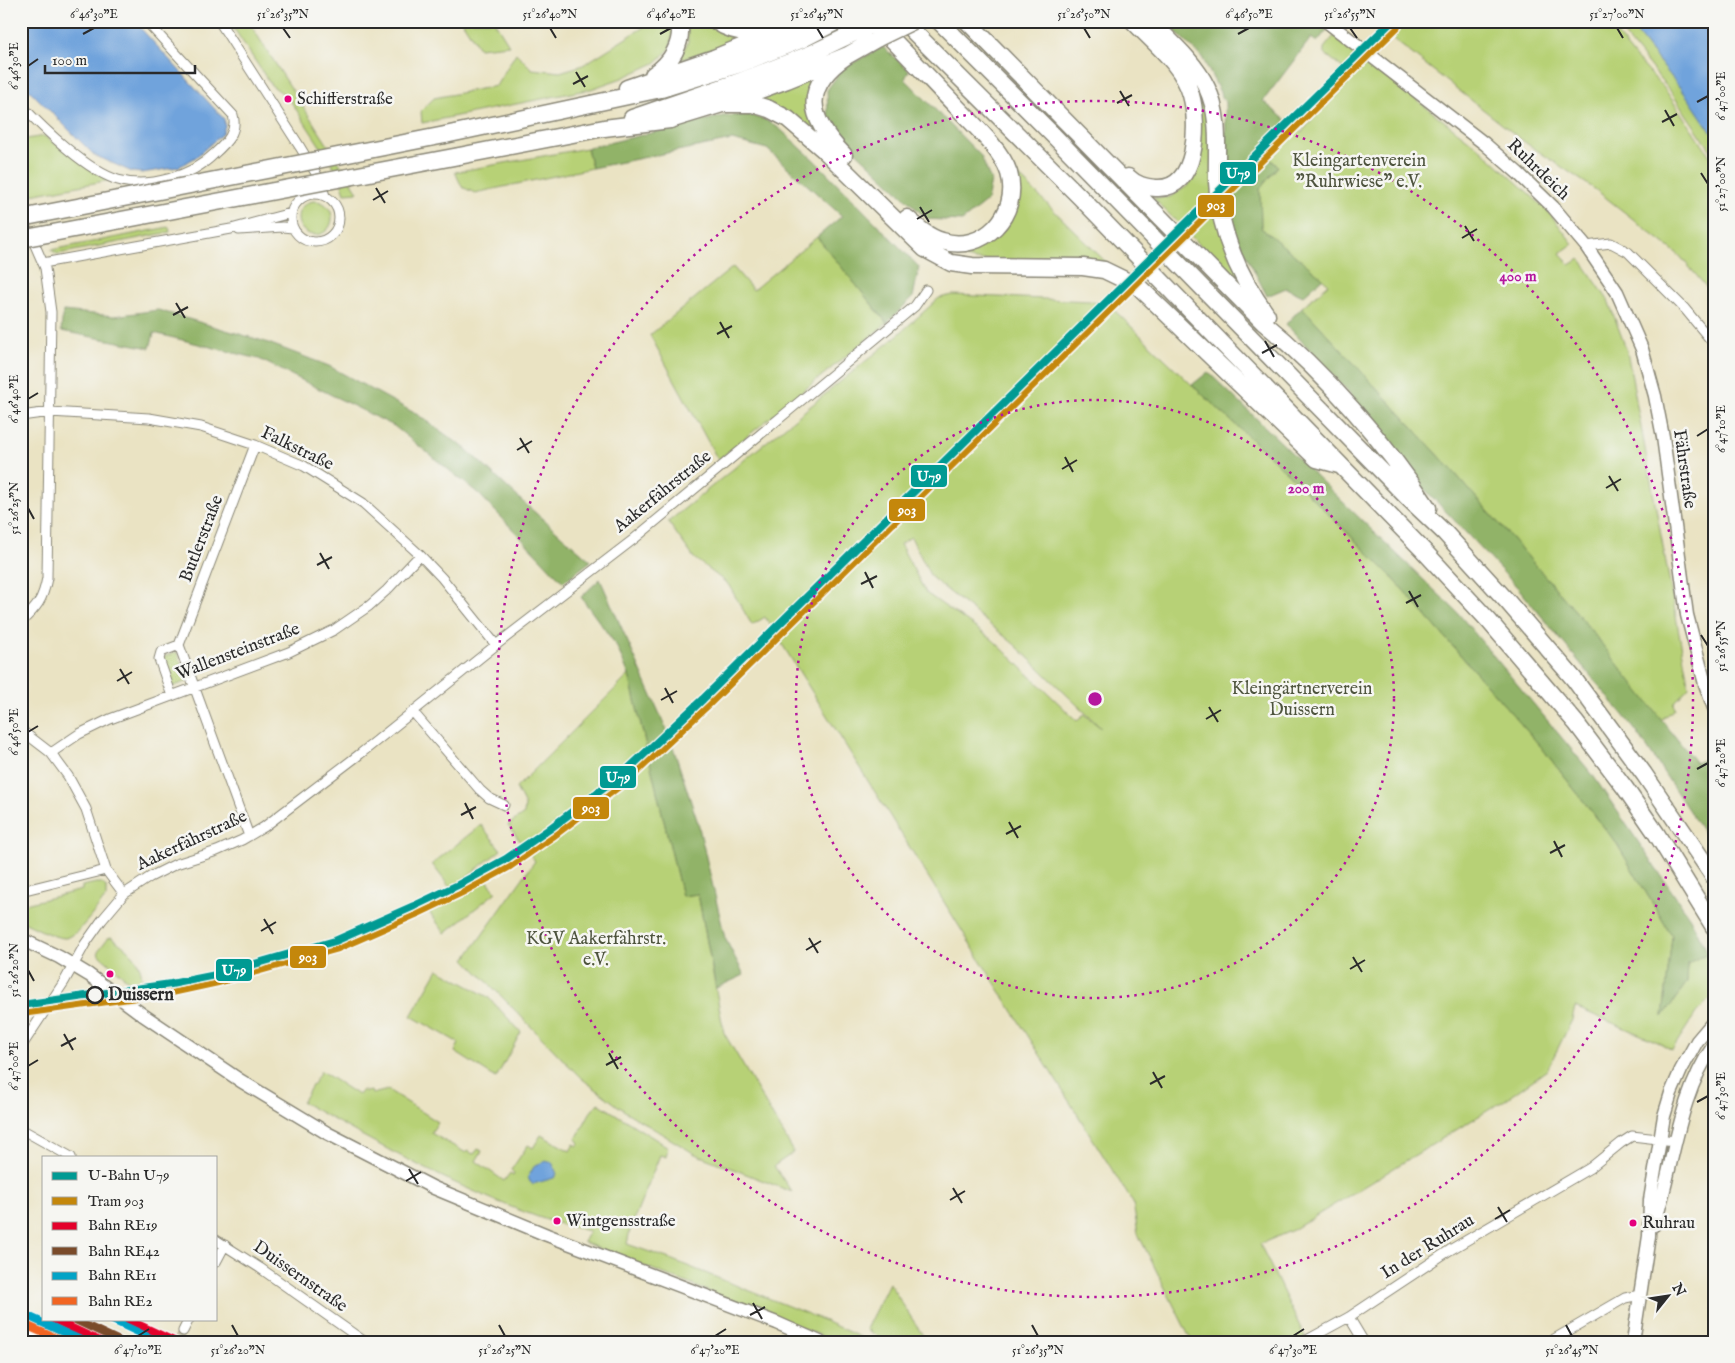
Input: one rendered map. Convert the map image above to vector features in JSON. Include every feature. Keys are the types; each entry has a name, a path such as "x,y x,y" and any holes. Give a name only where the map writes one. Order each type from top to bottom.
{"highway":[{"path":"642,82 659,71 676,52 680,42 681,29 679,21"},
{"path":"715,21 722,26 740,32 761,32 802,23"},
{"path":"21,220 445,135 661,89 740,64 803,39 838,21"},
{"path":"903,21 1080,197 1456,585 1508,642 1576,724 1625,788 1656,833 1714,927"},
{"path":"604,128 746,79 875,27 913,21"},
{"path":"939,21 1445,533 1574,679 1644,774 1714,877"},
{"path":"967,21 1263,322 1286,341 1359,418 1415,487 1445,533"},
{"path":"1084,138 1135,183 1162,188 1173,184 1185,174 1191,159 1194,140 1194,107 1191,94 1182,74 1133,21"},
{"path":"1150,21 1199,73 1208,88 1215,110 1217,183 1225,234 1234,259 1249,289 1286,341"},
{"path":"578,106 714,58 802,23"},
{"path":"875,27 1002,127 1080,197"},
{"path":"875,27 848,55 833,65 822,76 816,91 815,106 819,124 831,142 922,231 941,241 960,244 978,240 995,229 1006,215 1012,195 1009,172 995,149 898,45"},
{"path":"21,239 604,128 670,120 722,104 848,55"},
{"path":"722,104 753,104 769,109 788,119 824,150 925,249 951,263 972,266 1104,270 1139,287 1318,459 1340,465"}],"main road":[{"name":"Ruhrdeich","path":"1326,21 1512,168 1553,207 1586,246"},
{"name":"Fährstraße","path":"1586,246 1617,292 1642,349 1655,396 1663,437 1687,615 1705,684 1714,708"},
{"path":"21,939 73,965 165,1031 241,1081 327,1133 434,1188 547,1235 777,1323 820,1342"},
{"path":"1650,1236 1650,1200 1659,1139 1666,1108 1678,1077 1698,1041 1714,1021"},
{"path":"1633,1342 1650,1236 1661,1203 1675,1141 1692,1090 1714,1045"}],"street":[{"path":"21,105 52,135 86,162 106,175 119,180 147,182 166,180 181,175 202,164 230,138 235,125 233,115 146,21"},
{"path":"219,21 320,180 325,196"},
{"path":"300,147 310,176 309,194"},
{"path":"309,194 325,196 331,201 338,214 335,231 328,238 320,242 310,242 302,239 293,228 291,213 295,204 309,194"},
{"path":"44,263 231,229 291,213"},
{"path":"21,220 44,263 51,312 47,578 44,595 21,622"},
{"path":"231,229 293,228"},
{"path":"1586,246 1611,243 1628,252 1685,309 1714,344"},
{"name":"Aakerfährstraße","path":"21,1047 85,944 124,894 150,877 176,864 217,851 264,827 634,538 915,306 926,290"},
{"name":"Falkstraße","path":"21,416 50,412 149,418 201,427 255,445 304,466 363,503 420,555 442,578 496,645"},
{"name":"Butlerstraße","path":"179,645 255,445"},
{"name":"Wallensteinstraße","path":"51,753 79,734 110,719 289,652 334,630 381,595 420,555"},
{"path":"172,696 159,659 161,652 179,645 249,836"},
{"path":"413,712 480,790 489,798 504,805"},
{"path":"21,730 51,753 68,776 86,810 106,870 124,894"},
{"path":"21,891 106,870"},
{"path":"21,1129 69,1156"},
{"name":"In der Ruhrau","path":"1305,1341 1349,1317 1450,1250 1590,1168 1621,1142 1632,1136 1675,1141"},
{"name":"Duissernstraße","path":"220,1242 365,1342"},
{"path":"1550,1342 1625,1298 1640,1296"},
{"path":"1349,1317 1364,1342"},
{"path":"183,1331 188,1320"},
{"path":"21,1331 46,1342"}],"green space":[{"path":"229,21 248,21 358,192 345,193 339,175 288,97 271,85"},
{"path":"462,21 494,21 509,45 479,48"},
{"path":"640,21 671,21 674,29 670,49 655,63 591,89 422,123 421,111 434,98 496,86 516,53 532,69 560,72 583,65 644,27"},
{"path":"687,21 704,21 726,33 743,38 680,60 688,41"},
{"path":"1164,21 1315,21 1327,30 1317,42 1311,38 1263,101 1288,122 1264,154 1278,166 1260,189 1261,228 1323,278 1303,296 1286,288 1267,296 1236,235 1227,189 1225,102 1202,57"},
{"path":"1370,21 1606,21 1635,57 1664,88 1714,162 1714,296 1679,255 1596,190 1526,143"},
{"path":"1613,21 1627,21 1689,99 1714,136 1714,155 1671,92"},
{"name":"Kleingartenverein \"Ruhrwiese\" e.V.","path":"1334,36 1479,148 1548,211 1573,244 1560,253 1570,265 1580,259 1608,300 1627,351 1689,687 1674,703 1675,709 1661,720 1578,614 1453,471 1302,307 1329,284 1261,228 1260,189 1278,166 1264,154 1288,122 1302,132 1349,73 1324,53 1324,48"},
{"path":"883,47 909,70 905,79 981,156 991,181 987,201 962,221 927,219 846,142 828,115 827,90 843,68"},
{"path":"1182,66 1197,80 1207,101 1242,287 1153,198 1170,197 1189,185 1198,158"},
{"path":"817,74 818,132 814,134 755,98"},
{"path":"749,115 766,120 780,129 815,161 919,267 913,297 887,323 817,237 842,216 767,149 732,140 592,168 587,148 723,116"},
{"path":"44,136 110,180 21,197 21,140"},
{"path":"587,148 592,168 475,193 462,187 455,172"},
{"path":"1016,174 1107,263 974,260 945,251 960,250 992,241 1008,225 1018,202"},
{"path":"315,201 322,202 327,206 331,211 331,225 327,230 322,234 315,235 308,234 303,230 299,225 298,218 299,211 303,206 308,202"},
{"path":"169,227 170,232 58,254 51,250"},
{"path":"817,237 887,323 718,460 650,335 733,267 753,290"},
{"name":"Kleingärtnerverein Duissern","path":"953,295 1090,301 1114,310 1272,458 1391,576 1542,748 1617,844 1672,936 1663,1016 1687,982 1688,963 1708,953 1714,963 1714,995 1696,1013 1672,1050 1660,1043 1575,1007 1572,1020 1547,1070 1505,1100 1293,1230 1260,1244 1305,1337 1304,1342 1192,1342 1138,1234 1133,1203 765,617 752,625 728,584 694,558 668,522 899,334 939,298","holes":["911,537 931,577 1014,644 1101,728 1084,714 1077,721 993,640 926,593 900,544"]},
{"path":"1302,307 1453,471 1578,614 1696,763 1714,755 1714,849 1637,732 1519,589 1420,484 1353,397 1286,324"},
{"path":"158,310 263,341 329,366 418,415 466,449 591,561 563,582 479,494 394,426 259,359 154,333 150,348 61,331 63,311 114,316"},
{"path":"1208,372 1457,612 1592,774 1690,918 1708,953 1688,963 1687,982 1663,1017 1672,936 1617,844 1542,748 1391,576 1272,458 1192,385"},
{"path":"600,579 669,735 698,823 725,938 744,975 716,988 698,894 682,896 629,675 616,645 581,597"},
{"path":"177,652 188,681 172,687 162,660 163,657"},
{"name":"KGV Aakerfährstr. e.V.","path":"629,675 682,896 698,894 724,1033 794,1152 774,1166 792,1192 695,1154 626,1112 581,1078 465,959 535,861 508,825 524,814 525,805 516,788"},
{"path":"481,825 501,850 451,889 432,864"},
{"path":"505,853 511,861 487,880 496,892 445,933 429,912"},
{"path":"102,883 106,887 106,897 87,921 70,937 55,936 21,921 21,905 82,890 82,886"},
{"path":"111,937 135,958 141,970 142,988 140,991 99,955 98,951 108,938"},
{"path":"438,969 488,997 521,1032 496,1078 455,1052 459,1043 411,1016"},
{"path":"321,1071 358,1095 362,1090 365,1092 371,1091 372,1094 388,1090 438,1122 431,1133 466,1153 468,1151 473,1154 478,1149 482,1151 476,1161 504,1181 510,1173 513,1175 514,1173 511,1170 528,1145 533,1148 541,1135 570,1151 574,1144 578,1146 579,1143 576,1139 590,1113 598,1103 668,1147 666,1157 660,1155 630,1230 627,1244 670,1259 818,1318 871,1342 837,1342 583,1242 589,1231 538,1217 477,1193 418,1165 302,1102"},
{"path":"889,1283 927,1342 886,1342 866,1329"}],"water":[{"path":"21,21 134,21 224,119 225,126 222,134 196,157 186,163 178,167 155,171 132,172 94,155 21,82"},
{"path":"1627,21 1714,21 1714,136 1689,99"},
{"path":"547,1161 552,1162 557,1174 554,1178 533,1184 530,1182 528,1177 535,1165"}],"tunnel":[{"path":"178,1342 183,1331"}],"metro line":[{"name":"U79","path":"21,1005 171,984 216,975 335,941 458,885 506,859 548,830 625,772 703,699 1392,21"}],"tram line":[{"name":"903","path":"22,1014 172,993 218,983 338,949 462,893 510,867 553,837 631,778 709,705 1398,27"}],"rail line":[{"name":"RE11","path":"21,1313 85,1342"},
{"name":"RE19","path":"55,1320 102,1342"},
{"name":"RE42","path":"75,1320 122,1342"},
{"name":"RE11","path":"112,1320 159,1342"},
{"name":"RE19","path":"129,1320 176,1342"},
{"name":"RE2","path":"21,1323 64,1342"}],"place":[{"name":"Schifferstraße","path":"288,99"},
{"name":"Duissern","path":"95,995"},
{"name":"Wintgensstraße","path":"557,1221"},
{"name":"Ruhrau","path":"1633,1223"}]}
